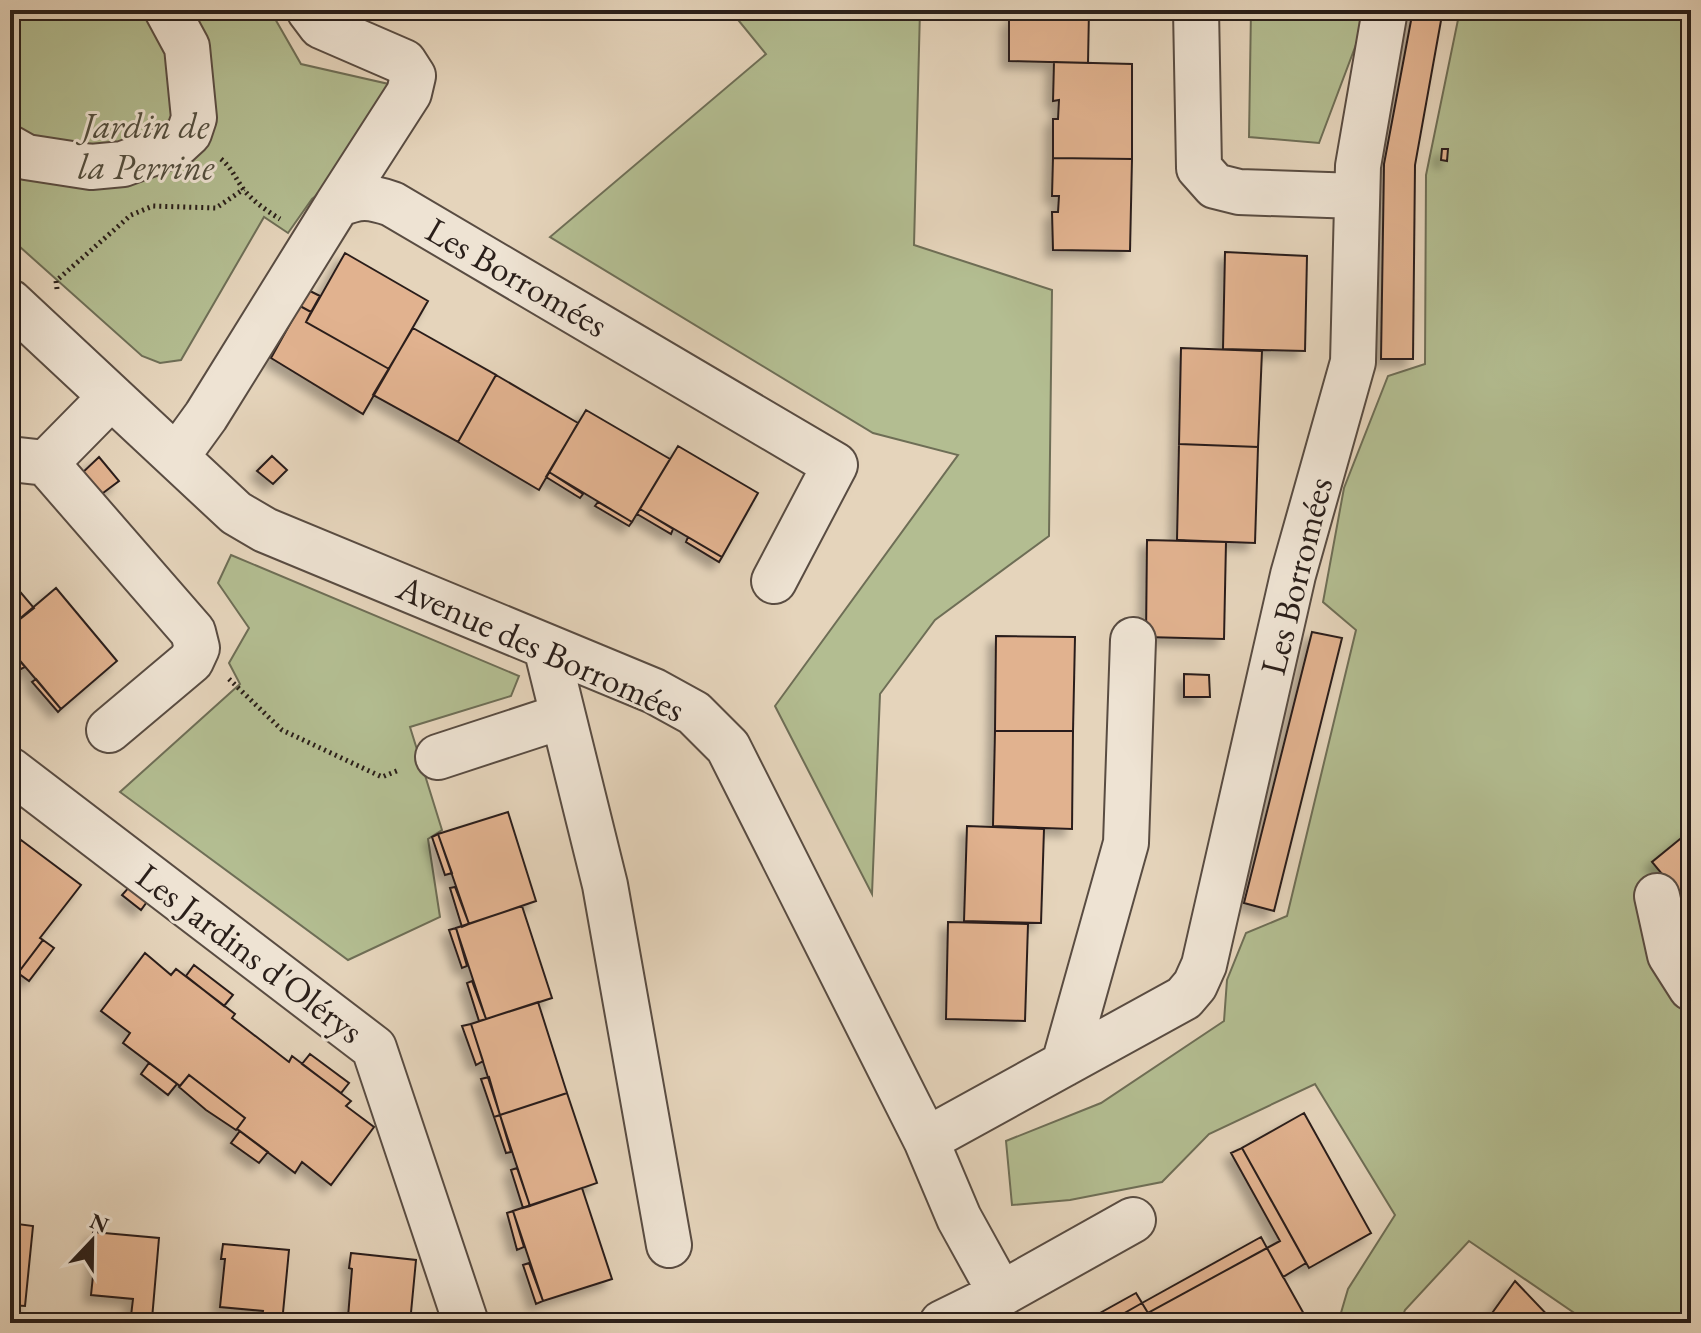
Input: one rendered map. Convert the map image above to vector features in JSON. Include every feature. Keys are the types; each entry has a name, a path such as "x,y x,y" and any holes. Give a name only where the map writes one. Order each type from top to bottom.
{"street":[{"path":"10,148 26,157 91,167 123,164 177,144 189,133 194,118 187,47 167,10"},
{"path":"177,456 206,416 409,93 413,76 404,62 321,26 309,10"},
{"path":"1196,10 1199,168 1215,186 1239,192 1357,196"},
{"name":"Les Borromées","path":"926,1140 1184,998 1195,985 1204,965 1293,575 1353,362 1358,166 1385,10"},
{"name":"Les Borromées","path":"326,223 357,197 392,204 835,465 774,581"},
{"name":"Avenue des Borromées","path":"25,316 236,513 265,530 654,691 694,713 728,747 926,1140 959,1218 1001,1294"},
{"path":"109,730 191,661 197,648 193,632 28,461 111,397"},
{"path":"1064,1064 1126,843 1133,640"},
{"path":"546,647 605,885 669,1245"},
{"path":"438,757 563,716"},
{"name":"Les Jardins d'Olérys","path":"10,770 374,1048 466,1323"},
{"path":"1657,896 1670,955 1691,988"},
{"path":"942,1323 1001,1294 1133,1220"}],"path":[{"path":"189,133 233,168 244,189 265,210 326,223"},
{"path":"25,316 60,307 56,281 131,215 153,206 216,208 244,189"},
{"path":"197,648 282,730 382,777 438,757"}],"green space":[{"name":"Jardin de la Perrine","path":"10,10 270,10 301,64 393,85 338,179 312,199 288,233 264,217 181,360 160,363 142,356 10,238"},
{"path":"730,10 920,10 914,245 1052,290 1049,536 935,620 880,694 872,894 775,706 958,455 873,433 550,237 766,54"},
{"path":"1251,10 1369,10 1319,143 1249,137"},
{"path":"1460,10 1691,10 1691,1323 1589,1323 1469,1241 1405,1310 1400,1323 1338,1323 1348,1289 1395,1215 1315,1084 1209,1134 1162,1182 1070,1200 1012,1205 1006,1141 1101,1103 1224,1021 1227,980 1246,933 1287,916 1356,630 1323,602 1344,488 1388,376 1425,364 1426,175"},
{"path":"231,555 519,676 511,696 410,727 442,830 428,839 440,917 348,960 120,792 240,684 229,663 249,628 218,583"}],"building":[{"path":"1015,10 1089,10 1088,63 1009,61 1009,20 1015,19"},
{"path":"1413,10 1442,15 1415,165 1413,359 1381,359 1384,164"},
{"path":"1054,62 1132,64 1132,159 1053,158 1053,119 1058,119 1059,100 1053,101"},
{"path":"1442,149 1448,149 1447,161 1441,160"},
{"path":"1053,158 1132,159 1130,251 1053,250 1052,212 1058,212 1059,196 1052,196"},
{"path":"1225,252 1307,256 1305,351 1223,349"},
{"path":"345,253 428,301 389,369 306,322"},
{"path":"308,290 320,296 311,312 300,306"},
{"path":"300,306 311,312 306,322 389,369 363,414 271,358"},
{"path":"413,328 496,375 458,442 373,395"},
{"path":"1181,348 1262,351 1258,447 1179,444"},
{"path":"496,375 578,423 539,490 458,442"},
{"path":"586,410 670,459 632,522 549,472"},
{"path":"1179,444 1258,447 1255,543 1177,540"},
{"path":"678,446 758,493 722,557 640,509"},
{"path":"272,456 287,470 273,484 257,471"},
{"path":"99,457 119,481 99,496 80,475"},
{"path":"549,472 583,494 580,498 546,477"},
{"path":"598,502 632,522 629,526 595,506"},
{"path":"640,509 673,529 671,534 637,514"},
{"path":"688,537 722,557 719,562 686,542"},
{"path":"1147,540 1226,542 1224,639 1146,637"},
{"path":"10,580 34,608 10,627"},
{"path":"56,588 117,661 61,709 10,649 10,627"},
{"path":"1312,632 1342,638 1274,911 1244,903"},
{"path":"996,636 1075,637 1073,731 995,731"},
{"path":"10,649 25,667 21,669 10,656"},
{"path":"1184,674 1209,675 1210,697 1184,697"},
{"path":"36,679 61,709 58,712 32,682"},
{"path":"995,731 1073,731 1072,829 993,826"},
{"path":"508,812 536,901 469,924 438,834"},
{"path":"967,826 1044,829 1041,923 964,921"},
{"path":"1691,830 1691,909 1652,862"},
{"path":"10,833 20,841 10,854"},
{"path":"438,834 452,873 445,875 432,837"},
{"path":"21,840 81,885 40,938 43,940 18,973 14,971 10,976 10,854"},
{"path":"130,886 149,899 141,910 122,895"},
{"path":"455,887 469,924 462,927 450,888"},
{"path":"522,906 552,998 486,1019 456,928"},
{"path":"948,922 1028,924 1025,1021 946,1019"},
{"path":"456,928 467,966 462,968 449,930"},
{"path":"43,940 54,948 29,981 18,973"},
{"path":"145,953 171,975 176,969 235,1014 232,1018 289,1062 292,1056 351,1101 346,1106 374,1127 331,1185 302,1162 295,1173 237,1129 245,1118 189,1075 180,1086 123,1043 130,1033 101,1011"},
{"path":"194,965 233,995 224,1006 186,976"},
{"path":"472,981 486,1019 479,1021 467,983"},
{"path":"538,1002 567,1093 500,1115 471,1024"},
{"path":"471,1024 483,1061 476,1065 462,1026"},
{"path":"310,1054 349,1083 341,1093 302,1064"},
{"path":"149,1063 177,1084 168,1095 141,1074"},
{"path":"189,1075 245,1118 236,1130 179,1087"},
{"path":"489,1077 500,1115 494,1117 481,1079"},
{"path":"567,1093 597,1183 530,1206 500,1115"},
{"path":"1304,1113 1371,1233 1309,1268 1242,1148"},
{"path":"500,1115 511,1152 506,1153 494,1117"},
{"path":"240,1131 268,1152 259,1163 231,1143"},
{"path":"1242,1148 1306,1263 1283,1277 1267,1248 1280,1241 1231,1153"},
{"path":"517,1168 530,1206 523,1208 511,1170"},
{"path":"582,1188 612,1279 543,1301 513,1211"},
{"path":"513,1211 524,1247 517,1250 507,1213"},
{"path":"10,1223 33,1226 25,1306 10,1305"},
{"path":"93,1232 159,1238 152,1319 131,1316 133,1299 91,1295 96,1247 92,1247"},
{"path":"1261,1237 1267,1248 1148,1313 1142,1303"},
{"path":"223,1244 289,1250 282,1323 261,1323 263,1311 220,1307 225,1259 221,1259"},
{"path":"1267,1248 1309,1323 1107,1323 1142,1303 1148,1313"},
{"path":"351,1253 416,1260 410,1323 348,1317"},
{"path":"529,1263 543,1301 536,1304 523,1265"},
{"path":"1515,1281 1555,1323 1485,1323"},
{"path":"1136,1293 1142,1303 1107,1323 1082,1323"}]}
